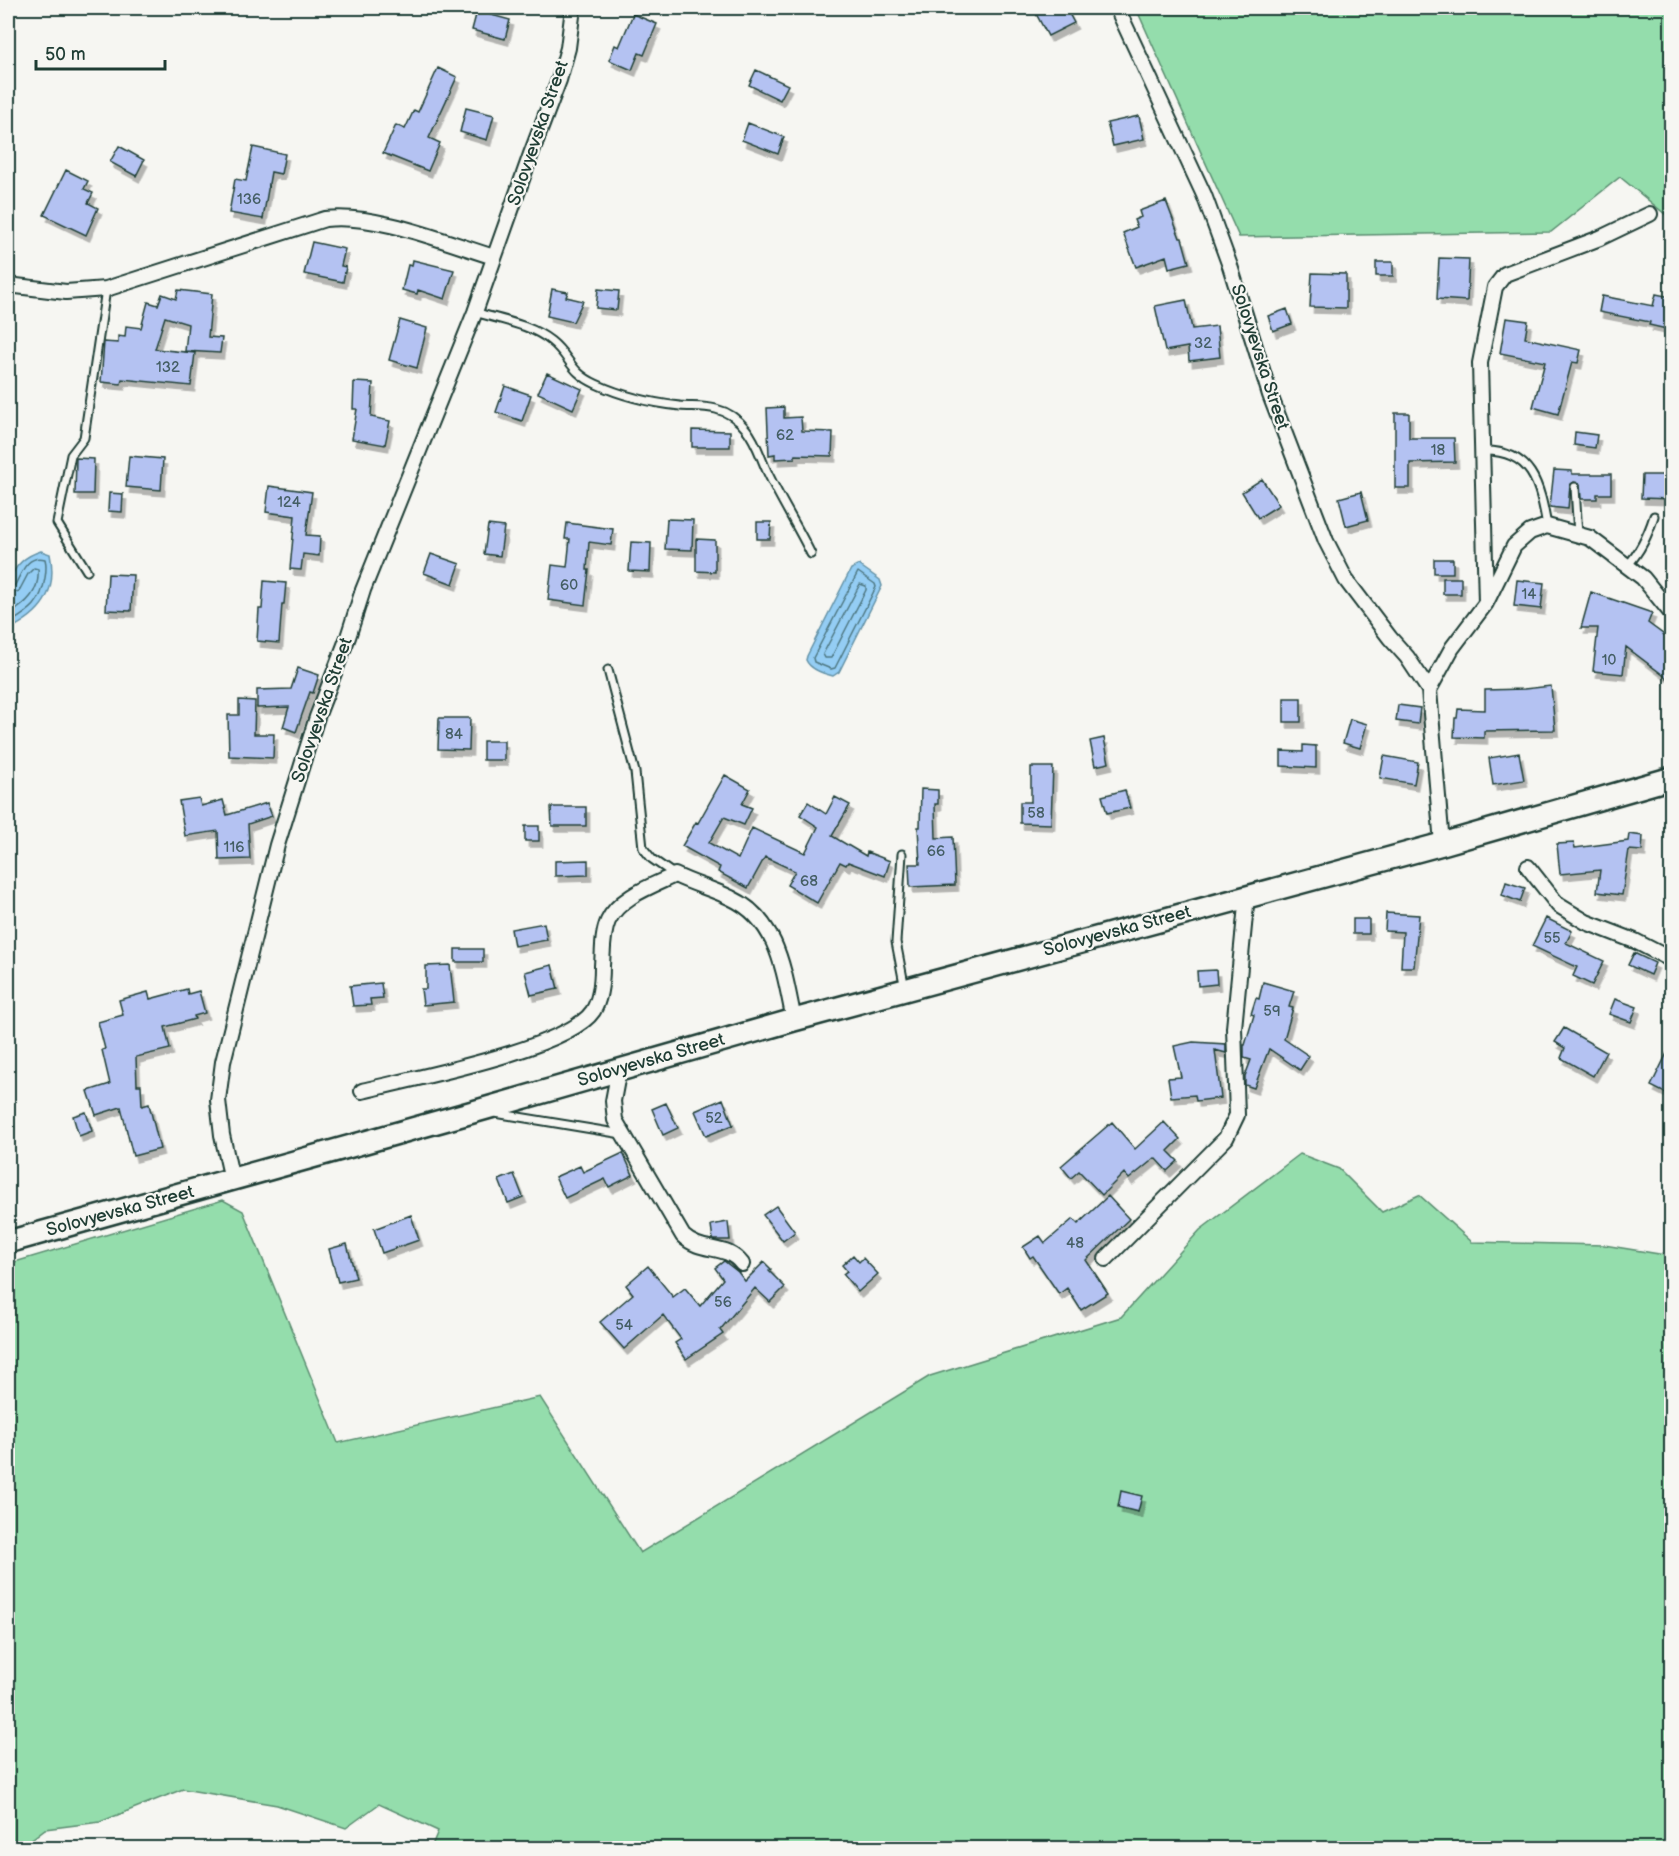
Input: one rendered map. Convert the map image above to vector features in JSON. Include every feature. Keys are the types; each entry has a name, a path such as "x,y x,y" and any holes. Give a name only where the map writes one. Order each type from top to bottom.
{"main road":[{"name":"Solovyevska Street","path":"8,1242 794,1020 1247,895 1442,844 1671,778"}],"street":[{"name":"Solovyevska Street","path":"232,1180 222,1135 218,1100 223,1062 277,845 317,717 348,637 363,590 475,312 559,80 573,8"},
{"name":"Solovyevska Street","path":"1117,8 1204,195 1230,266 1270,395 1326,541 1346,580 1407,657 1429,690 1442,844"},
{"path":"1486,603 1480,363 1495,287 1505,274 1591,242 1650,213"},
{"path":"8,285 66,292 106,289 325,219 342,217 376,222 495,257"},
{"path":"1429,690 1452,648 1486,603 1514,546 1530,532 1547,526 1590,538 1643,578 1671,614"},
{"path":"1528,867 1557,904 1586,922 1635,941 1671,960"},
{"path":"362,1091 508,1054 563,1034 580,1024 592,1011 599,997 605,933 614,913 636,895 675,875 731,898 760,919 770,934 781,960 794,1020"},
{"path":"1106,1260 1226,1138 1237,1115 1234,1028 1247,895"},
{"path":"620,1069 614,1092 615,1120 683,1236 688,1241 702,1247 731,1253 742,1263"}],"lane":[{"path":"87,571 57,523 71,455 84,438 106,289"},
{"path":"475,312 541,334 560,349 572,368 596,384 626,395 657,402 717,409 737,419 747,429 756,444 767,471 811,554"},
{"path":"1482,451 1510,453 1529,468 1543,500 1547,526"},
{"path":"1575,487 1578,535"},
{"path":"1628,566 1641,548 1654,516"},
{"path":"608,670 635,772 643,848 652,859 675,875"},
{"path":"902,854 896,942 905,990"},
{"path":"480,1110 622,1134"}],"green space":[{"path":"1136,8 1671,8 1671,234 1666,215 1620,177 1551,232 1239,237"},
{"path":"1300,1154 1339,1169 1382,1212 1419,1195 1472,1242 1604,1245 1671,1256 1671,1848 431,1848 438,1831 379,1804 346,1828 277,1805 183,1789 100,1822 45,1829 20,1848 8,1848 8,1264 223,1200 243,1211 338,1443 540,1397 640,1553 930,1376 1121,1317 1200,1230"}],"water":[{"path":"41,551 50,554 52,568 49,591 44,601 30,617 8,630 7,605 13,573 28,556"},
{"path":"859,565 880,580 882,586 839,672 833,676 829,675 811,666 806,660 807,656 851,569"}],"building":[{"path":"1033,8 1066,8 1074,23 1048,36"},
{"path":"477,11 510,20 505,39 472,30"},
{"path":"633,14 657,24 644,55 639,53 632,70 609,60 615,45 619,47"},
{"path":"438,68 457,77 429,138 440,143 428,171 383,153 396,125 405,129 414,110 418,112"},
{"path":"756,70 788,85 780,100 749,85"},
{"path":"466,108 494,115 487,140 460,132"},
{"path":"1139,116 1144,139 1113,146 1107,123"},
{"path":"748,123 784,137 778,154 742,140"},
{"path":"119,146 144,160 136,176 110,162"},
{"path":"253,147 285,154 281,174 271,172 263,219 229,213 235,179 246,181"},
{"path":"66,170 88,181 84,189 93,193 88,203 98,208 86,235 44,215"},
{"path":"1166,201 1180,238 1182,238 1189,263 1169,268 1166,256 1136,267 1123,233 1137,227 1134,220 1141,217 1139,211"},
{"path":"312,242 345,249 341,266 346,267 343,282 304,274"},
{"path":"1439,258 1469,259 1467,301 1437,299"},
{"path":"413,260 454,270 445,299 418,290 417,294 402,290 408,265 412,266"},
{"path":"1376,262 1393,262 1393,276 1376,276"},
{"path":"1312,273 1346,274 1346,308 1310,307"},
{"path":"552,289 568,292 566,297 583,301 573,322 547,316"},
{"path":"598,289 619,291 617,310 596,308"},
{"path":"178,290 212,294 208,337 222,338 220,353 185,351 188,324 165,317 155,349 195,353 191,386 122,379 121,384 101,382 104,342 118,343 118,336 125,337 126,326 141,328 148,302 158,305 162,294 176,299"},
{"path":"1656,294 1671,297 1671,330 1649,325 1650,322 1599,312 1602,296 1653,306"},
{"path":"1186,300 1192,329 1217,326 1220,357 1189,361 1188,347 1165,351 1155,306"},
{"path":"1287,309 1292,324 1273,331 1268,316"},
{"path":"1506,318 1528,321 1525,338 1581,350 1578,363 1572,362 1558,414 1533,407 1545,362 1500,353"},
{"path":"400,320 427,328 417,368 389,360"},
{"path":"547,373 582,389 573,409 538,393"},
{"path":"354,382 373,383 371,417 390,421 385,445 352,439 357,409 353,409"},
{"path":"505,386 531,395 522,421 496,412"},
{"path":"784,407 784,418 801,417 802,431 833,432 832,456 795,455 795,458 775,459 775,454 769,455 767,408"},
{"path":"1395,413 1409,413 1409,438 1454,438 1455,462 1410,463 1410,488 1395,488"},
{"path":"692,430 730,431 730,447 692,447"},
{"path":"1575,432 1597,435 1595,448 1574,445"},
{"path":"129,456 163,459 161,490 126,487"},
{"path":"76,458 94,459 93,494 75,494"},
{"path":"1554,470 1572,471 1572,474 1611,474 1611,494 1597,494 1597,499 1581,499 1580,484 1574,482 1570,485 1568,509 1550,507"},
{"path":"1642,475 1671,475 1671,499 1641,498"},
{"path":"1262,479 1279,505 1258,518 1242,492"},
{"path":"269,486 312,492 306,535 320,536 319,556 303,554 301,570 290,569 295,516 266,512"},
{"path":"1361,492 1368,520 1346,526 1339,498"},
{"path":"109,493 123,494 122,512 108,511"},
{"path":"667,519 693,520 692,550 665,549"},
{"path":"757,522 771,522 770,539 757,539"},
{"path":"567,523 613,529 611,545 589,542 585,605 548,600 552,565 567,567 570,539 565,539"},
{"path":"488,525 504,527 500,556 484,554"},
{"path":"696,539 715,540 715,572 696,571"},
{"path":"631,542 651,543 650,572 629,571"},
{"path":"431,554 460,564 453,584 424,573"},
{"path":"1434,559 1453,559 1453,573 1434,573"},
{"path":"108,574 133,575 131,611 106,610"},
{"path":"1443,578 1461,578 1461,594 1443,594"},
{"path":"1517,580 1544,583 1541,609 1514,606"},
{"path":"264,581 286,583 279,643 257,641"},
{"path":"1591,592 1652,613 1648,623 1671,640 1671,681 1626,647 1623,674 1593,671 1598,628 1581,628"},
{"path":"298,668 319,675 313,693 310,692 296,732 283,727 289,707 257,708 257,690 291,689"},
{"path":"1551,686 1555,730 1484,731 1484,738 1454,737 1458,709 1485,710 1485,690"},
{"path":"1284,698 1301,698 1301,722 1284,722"},
{"path":"239,700 255,701 254,734 274,734 273,758 229,756 228,715 239,715"},
{"path":"1398,705 1420,708 1418,724 1396,721"},
{"path":"439,718 470,718 469,750 438,749"},
{"path":"1350,719 1367,724 1360,748 1343,743"},
{"path":"1104,738 1109,763 1095,766 1090,741"},
{"path":"483,741 504,741 504,760 483,760"},
{"path":"1303,745 1316,746 1316,768 1281,766 1281,751 1303,752"},
{"path":"1519,753 1524,780 1493,785 1489,758"},
{"path":"1384,756 1418,762 1414,784 1380,778"},
{"path":"1031,767 1053,767 1051,824 1020,823 1020,802 1031,802"},
{"path":"725,775 750,789 742,804 752,808 744,825 724,817 709,843 738,859 752,828 805,853 818,827 800,815 808,802 826,814 835,797 850,805 832,836 866,856 867,852 890,861 885,876 848,862 846,865 840,862 817,903 787,885 795,871 765,857 748,888 718,872 720,867 682,846"},
{"path":"921,789 938,790 938,804 935,804 936,838 953,837 955,885 910,887 909,864 920,864 918,827 920,827"},
{"path":"1125,790 1130,808 1107,813 1102,796"},
{"path":"199,798 201,806 223,800 227,815 267,803 272,816 248,824 250,859 219,860 218,831 185,836 179,801"},
{"path":"551,807 586,807 586,826 552,826"},
{"path":"525,826 539,826 539,841 525,841"},
{"path":"1629,834 1643,836 1642,851 1629,850 1622,895 1597,892 1600,870 1560,874 1557,844 1574,843 1575,848 1628,841"},
{"path":"588,860 588,875 555,876 555,861"},
{"path":"1506,882 1525,888 1520,902 1502,895"},
{"path":"1386,913 1419,915 1414,967 1401,967 1403,932 1385,931"},
{"path":"1546,918 1572,931 1566,943 1604,961 1592,985 1573,976 1577,967 1532,946"},
{"path":"1353,919 1369,919 1369,934 1353,934"},
{"path":"544,923 547,940 514,946 511,929"},
{"path":"455,949 483,949 483,962 455,962"},
{"path":"1634,953 1655,963 1650,975 1628,965"},
{"path":"450,965 454,1002 423,1005 421,989 426,989 426,966"},
{"path":"552,965 558,989 531,995 525,972"},
{"path":"1216,970 1217,984 1198,986 1197,971"},
{"path":"1263,982 1294,991 1289,1007 1293,1008 1284,1039 1309,1056 1300,1070 1269,1049 1254,1088 1245,1085 1245,1076 1251,1060 1244,1058 1244,1045 1254,1015 1251,1014 1256,998 1259,999"},
{"path":"381,983 383,998 370,999 371,1005 353,1006 350,986"},
{"path":"187,989 188,994 199,991 205,1013 194,1016 195,1019 165,1027 170,1049 136,1057 137,1085 141,1085 142,1106 149,1104 160,1149 133,1156 121,1107 96,1115 88,1091 110,1084 98,1022 123,1015 119,1000 148,992 150,999"},
{"path":"1615,999 1637,1007 1631,1022 1609,1014"},
{"path":"1564,1028 1606,1052 1593,1076 1561,1058 1565,1048 1555,1042"},
{"path":"1193,1042 1226,1044 1226,1053 1215,1050 1221,1098 1196,1101 1195,1095 1171,1097 1168,1078 1181,1077 1174,1046"},
{"path":"1671,1045 1671,1096 1651,1086"},
{"path":"723,1099 733,1125 706,1136 695,1111"},
{"path":"666,1103 678,1128 663,1135 652,1109"},
{"path":"86,1112 92,1131 79,1136 73,1116"},
{"path":"1112,1122 1135,1149 1164,1122 1180,1139 1168,1151 1178,1161 1167,1171 1155,1158 1129,1179 1124,1173 1102,1195 1079,1171 1071,1178 1061,1166"},
{"path":"623,1153 633,1175 609,1187 605,1179 565,1198 555,1177 580,1166 583,1172"},
{"path":"514,1174 523,1197 508,1203 499,1180"},
{"path":"1108,1196 1129,1219 1086,1260 1108,1293 1081,1310 1067,1288 1059,1294 1033,1256 1030,1258 1023,1247 1040,1236 1045,1243 1073,1219 1078,1224"},
{"path":"776,1206 795,1232 783,1241 763,1215"},
{"path":"411,1215 419,1240 382,1253 374,1229"},
{"path":"728,1222 730,1240 713,1240 711,1225"},
{"path":"347,1244 356,1278 338,1282 329,1249"},
{"path":"853,1255 859,1262 863,1258 878,1274 858,1292 843,1274 847,1271 842,1265"},
{"path":"724,1261 745,1281 764,1262 771,1269 769,1271 785,1287 770,1302 755,1288 720,1330 723,1334 686,1359 675,1343 681,1339 663,1315 624,1349 600,1322 633,1294 626,1285 648,1266 673,1297 685,1288 700,1306 723,1279 715,1268"},
{"path":"1121,1491 1142,1496 1138,1512 1118,1507"}]}
